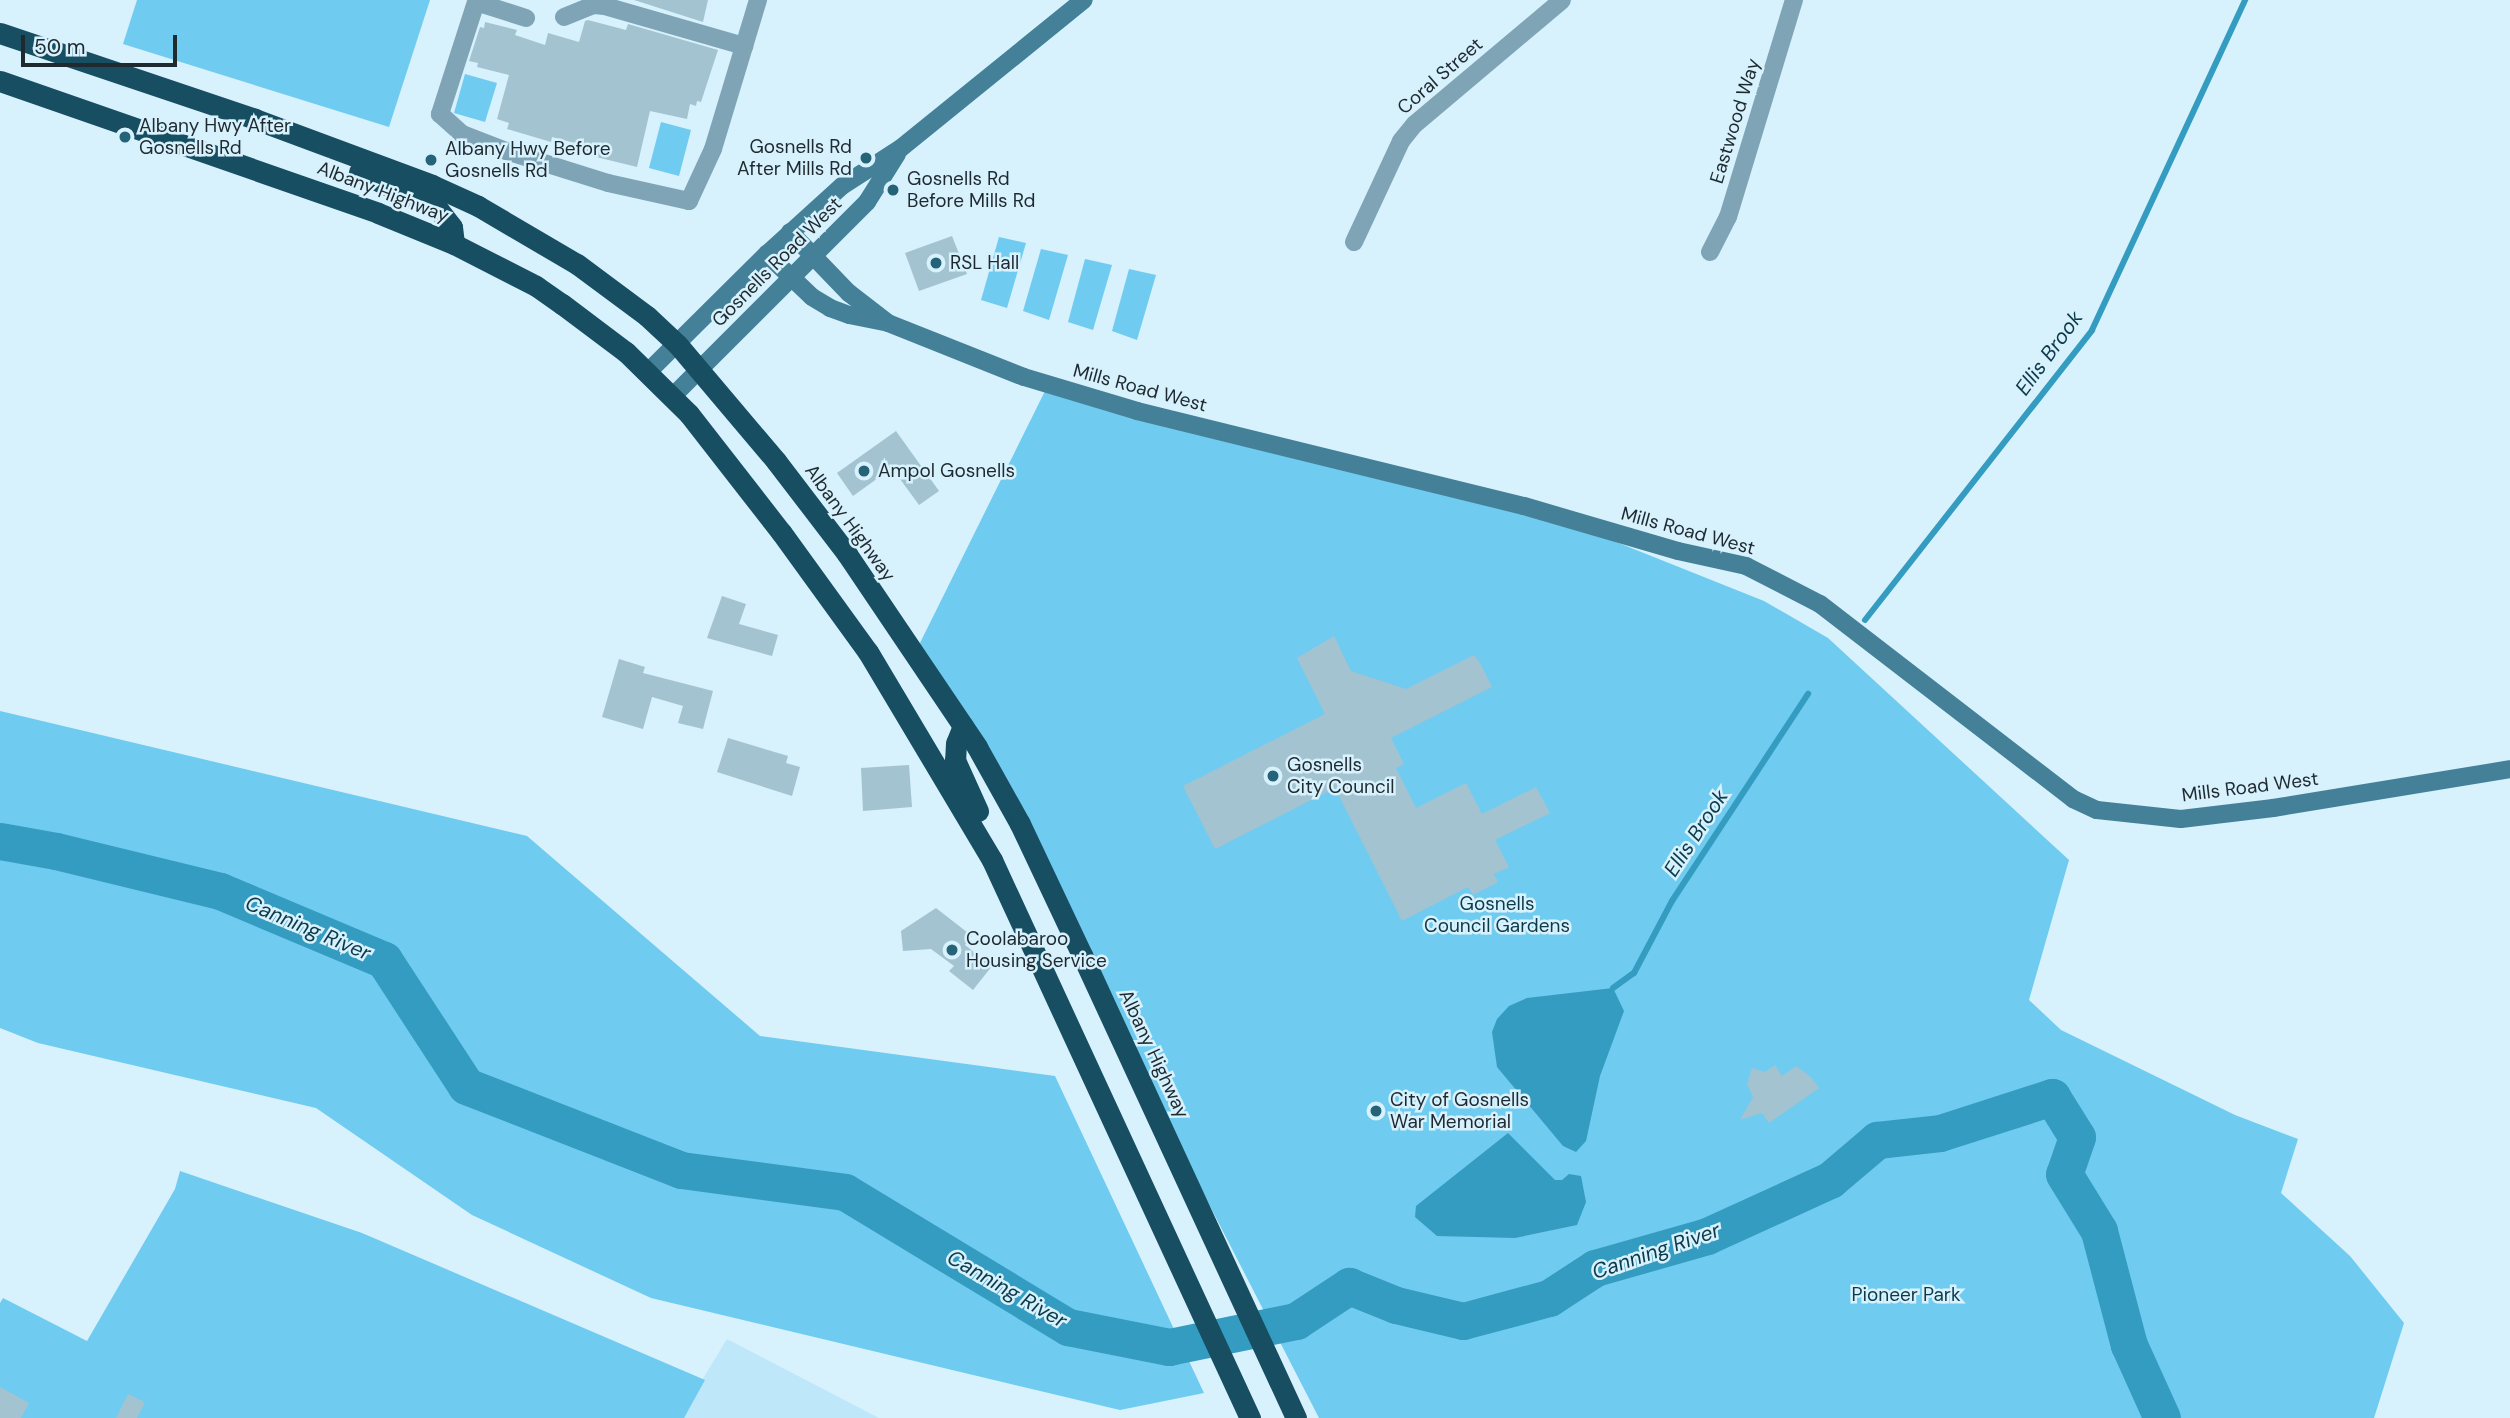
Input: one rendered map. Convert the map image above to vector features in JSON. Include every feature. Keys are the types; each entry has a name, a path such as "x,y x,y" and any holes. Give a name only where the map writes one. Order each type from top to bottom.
{"highway":[{"name":"Albany Highway","path":"0,33 255,119 432,185 478,206 577,264 647,316 678,345 776,461 847,554 963,726 1020,824 1296,1418"},
{"name":"Albany Highway","path":"0,81 378,213 454,244 536,286 626,352 673,397 715,446 868,652 992,860 1250,1418"},
{"path":"255,119 288,143 438,209 453,227 454,244"},
{"path":"963,726 956,743 955,760 970,796 1016,884 1027,935"}],"main road":[{"name":"Gosnells Road West","path":"648,372 767,254 842,186 901,148 1084,0"},
{"name":"Gosnells Road West","path":"673,397 867,202 901,148"},
{"name":"Mills Road West","path":"790,232 849,293 888,323"},
{"name":"Mills Road West","path":"767,254 812,297 830,308 888,323 1024,377 1137,411 1524,506 1678,551 1746,566 1820,604 2073,799 2098,810 2180,819 2273,808 2510,769"}],"street":[{"path":"526,19 476,2 440,114 462,134 506,150 608,183 689,201 713,149 758,0"},
{"name":"Coral Street","path":"1354,242 1401,141 1415,124 1562,0"},
{"name":"Eastwood Way","path":"1710,252 1728,217 1794,0"},
{"path":"564,17 594,5 605,6 744,46"}],"shaded area":[{"path":"1613,988 1624,1011 1600,1076 1586,1141 1576,1152 1563,1146 1497,1067 1492,1032 1497,1019 1509,1006 1527,998"},
{"path":"1508,1133 1555,1180 1562,1180 1569,1174 1581,1176 1586,1202 1577,1225 1515,1238 1437,1236 1415,1217 1416,1206"},
{"path":"727,1339 879,1418 679,1418"}],"green space":[{"path":"137,0 430,0 389,127 123,44"},
{"path":"465,74 497,83 485,122 454,113"},
{"path":"661,122 691,130 679,176 649,168"},
{"path":"999,237 1026,243 1007,308 981,300"},
{"path":"1041,249 1068,255 1049,320 1023,311"},
{"path":"1085,259 1112,265 1093,330 1068,322"},
{"path":"1129,269 1156,275 1137,340 1112,331"},
{"name":"Gosnells Council Gardens","path":"1046,389 1566,522 1764,601 1828,638 2069,860 2029,1000 2061,1030 2235,1115 2298,1139 2281,1193 2350,1256 2404,1323 2374,1418 1319,1418 963,726 915,653"},
{"path":"0,711 527,836 760,1036 1055,1076 1204,1393 1120,1410 651,1298 472,1215 316,1108 38,1043 0,1028"},
{"path":"180,1171 362,1233 705,1380 684,1418 0,1418 0,1303 3,1298 87,1341 175,1189"}],"building":[{"path":"634,0 708,0 703,22"},
{"path":"585,21 626,30 628,24 718,50 701,102 697,101 696,106 690,104 687,119 650,111 637,167 584,154 586,146 552,137 551,142 507,129 509,123 497,119 509,75 477,67 478,63 469,61 480,27 484,28 485,22 517,30 515,35 545,45 548,33 579,42"},
{"name":"RSL Hall","path":"952,236 967,274 919,291 905,253"},
{"name":"Ampol Gosnells","path":"896,431 939,491 919,505 892,468 853,496 837,473"},
{"path":"722,596 746,604 739,624 778,635 772,656 707,638"},
{"name":"Gosnells City Council","path":"1334,636 1351,671 1406,689 1474,655 1479,661 1492,687 1391,738 1404,764 1396,768 1416,808 1466,783 1482,814 1536,787 1550,813 1495,840 1509,867 1494,874 1498,882 1473,895 1468,887 1402,921 1335,788 1215,849 1183,786 1325,714 1297,658"},
{"path":"619,659 645,667 643,673 713,691 703,729 678,723 683,706 652,697 643,729 602,717"},
{"path":"728,738 788,756 786,763 800,767 792,796 717,772"},
{"path":"909,765 912,807 863,811 861,768"},
{"name":"Coolabaroo Housing Service","path":"936,908 972,936 965,945 992,966 973,990 949,971 954,966 931,949 903,951 901,931"},
{"path":"1775,1065 1782,1076 1796,1066 1811,1077 1819,1088 1769,1123 1762,1113 1740,1120 1753,1097 1747,1084 1752,1068 1765,1072"},
{"path":"0,1387 29,1403 21,1418 0,1418"},
{"path":"128,1394 145,1402 137,1418 116,1418"}],"waterway":[{"name":"Ellis Brook","path":"1865,620 2092,330 2245,0"},
{"name":"Ellis Brook","path":"1613,988 1634,973 1672,901 1808,694"},
{"name":"Canning River","path":"0,841 56,851 220,891 384,960 466,1086 681,1170 845,1192 1068,1327 1169,1347 1296,1321 1349,1286 1396,1305 1463,1321 1549,1298 1595,1268 1707,1236 1830,1180 1877,1140 1940,1133 2052,1097 2077,1137 2064,1174 2099,1231 2129,1345 2162,1418"}],"place":[{"name":"Albany Hwy After Gosnells Rd","path":"125,137"},
{"name":"Gosnells Rd After Mills Rd","path":"866,158"},
{"name":"Albany Hwy Before Gosnells Rd","path":"431,160"},
{"name":"Gosnells Rd Before Mills Rd","path":"893,190"},
{"name":"RSL Hall","path":"936,263"},
{"name":"Ampol Gosnells","path":"864,471"},
{"name":"Gosnells City Council","path":"1273,776"},
{"name":"Coolabaroo Housing Service","path":"952,950"},
{"name":"City of Gosnells War Memorial","path":"1376,1111"}],"park label":[{"name":"Pioneer Park","path":"1906,1295"}]}
